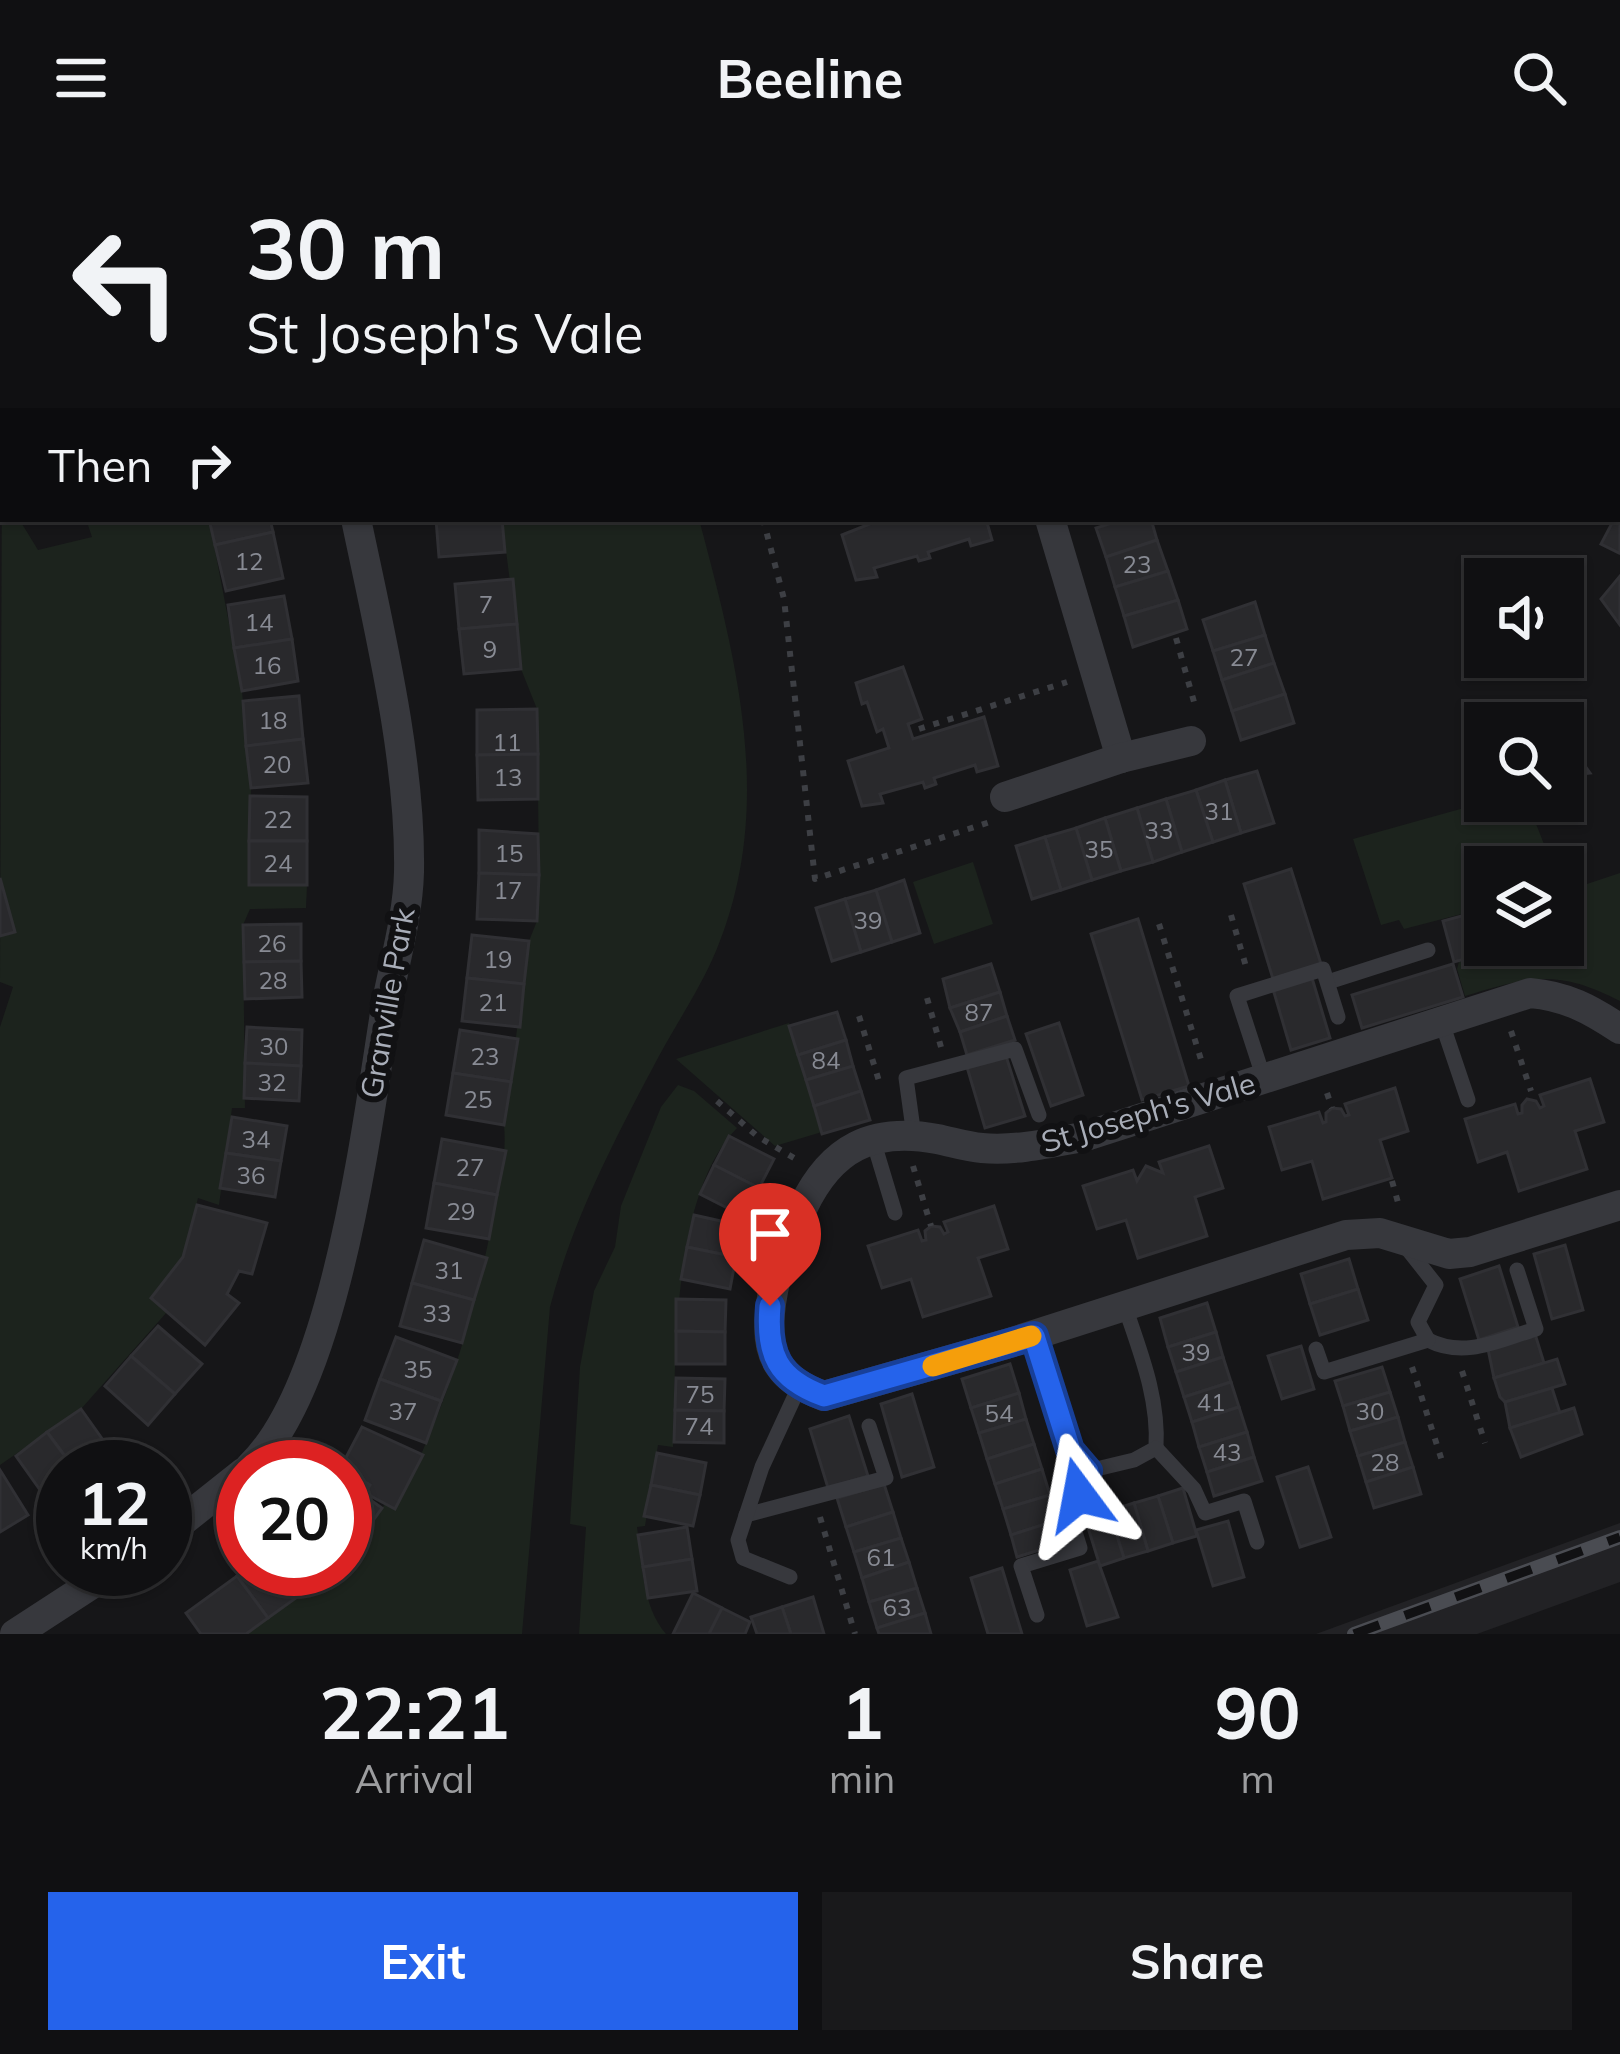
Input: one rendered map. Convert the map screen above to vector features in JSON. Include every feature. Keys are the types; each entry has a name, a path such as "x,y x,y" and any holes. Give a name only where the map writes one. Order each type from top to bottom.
{"street":[{"name":"Granville Park","path":"269,1440 284,1418 332,1293 352,1206 409,874 392,707 357,522"},
{"path":"1051,522 1121,758"},
{"path":"1008,807 1195,730"},
{"name":"St Joseph's Vale","path":"897,1137 982,1148 1030,1147 1083,1137 1530,993 1557,995 1588,1007 1620,1029"},
{"path":"897,1137 853,1146 824,1173 796,1223 770,1306 771,1350 781,1370 799,1387 824,1396 1034,1336 1346,1235 1380,1233 1449,1254 1470,1252 1620,1205"},
{"path":"192,1513 216,1494"},
{"path":"15,1634 73,1596"}],"lane":[{"path":"1328,982 1428,950"},
{"path":"1264,1079 1238,996 1323,969 1338,1017"},
{"path":"1442,1020 1468,1100"},
{"path":"896,1213 897,1137 906,1078 1015,1049 1039,1115"},
{"path":"1400,1240 1436,1285 1418,1322 1428,1340"},
{"path":"1316,1349 1324,1372 1428,1340 1466,1351 1536,1329 1517,1270"},
{"path":"1125,1307 1151,1386 1156,1448 1195,1489 1205,1513 1244,1501 1257,1542"},
{"path":"1034,1336 1070,1450 1088,1471"},
{"path":"790,1577 743,1558 738,1540 763,1467 799,1387"},
{"path":"746,1515 886,1478 869,1426"},
{"path":"1088,1471 1134,1460 1156,1448"},
{"path":"1036,1615 1021,1566 1080,1548 1071,1520 1088,1471"}],"path":[{"path":"764,522 784,599 815,879 1008,807"},
{"path":"1176,638 1195,730"},
{"path":"919,729 1082,677"},
{"path":"1231,915 1253,991"},
{"path":"1159,924 1203,1066 1225,1092"},
{"path":"927,998 947,1066"},
{"path":"1501,1001 1531,1090"},
{"path":"859,1016 931,1226"},
{"path":"717,1101 757,1136 824,1173"},
{"path":"1406,1346 1443,1463"},
{"path":"1455,1350 1485,1443"},
{"path":"814,1500 855,1634"}],"shaded area":[{"path":"2,522 21,522 38,550 92,537 87,522 210,522 242,691 251,788 249,884 307,885 306,908 250,909 243,925 245,1108 232,1108 219,1205 198,1198 183,1257 151,1297 167,1312 81,1409 0,1465 0,1027 13,987 0,982"},
{"path":"502,522 700,522 737,681 747,789 744,843 734,897 716,951 597,1178 550,1307 522,1634 246,1634 299,1596 372,1596 372,1521 385,1504 395,1508 412,1474 467,1329 502,1171 529,941 537,921 537,709 521,669"},
{"path":"1464,808 1464,822 1535,822 1545,846 1464,846 1464,913 1404,929 1399,920 1381,925 1353,839"},
{"path":"973,862 993,924 934,944 913,882"},
{"path":"1620,873 1620,1001 1579,984 1544,979 1465,996 1457,969 1464,961 1464,966 1584,966 1584,885"},
{"path":"789,1023 822,1132 775,1146 676,1059"},
{"path":"678,1085 694,1091 737,1128 715,1157 689,1235 677,1325 673,1447 658,1445 645,1526 637,1527 648,1597 666,1634 579,1634 586,1527 570,1524 580,1367 594,1291 615,1247 621,1206 661,1107"},
{"path":"1620,1523 1620,1582 1477,1634 1316,1634"}],"building":[{"path":"210,522 271,522 273,532 215,545"},
{"path":"436,522 502,522 505,552 439,557"},
{"path":"874,522 987,522 992,540 971,546 969,539 928,552 930,558 919,561 917,556 874,568 877,577 856,580 842,535"},
{"path":"1115,522 1152,522 1157,540 1106,557 1096,528"},
{"path":"1613,522 1620,522 1619,553 1601,544"},
{"path":"273,532 283,578 226,591 215,545"},
{"path":"1157,540 1168,571 1115,587 1106,557"},
{"path":"1168,571 1178,600 1124,616 1115,587"},
{"path":"1620,576 1620,625 1601,599"},
{"path":"513,579 517,624 459,629 455,584"},
{"path":"284,596 292,639 234,648 228,605"},
{"path":"1178,600 1187,629 1133,647 1124,616"},
{"path":"1255,602 1265,635 1213,651 1203,620"},
{"path":"517,624 521,669 464,674 459,629"},
{"path":"1265,635 1274,663 1222,680 1213,651"},
{"path":"292,639 298,681 242,691 234,648"},
{"path":"1274,663 1285,694 1232,711 1222,680"},
{"path":"903,667 922,719 908,724 913,739 984,717 998,766 977,772 975,765 934,778 936,784 925,788 923,782 880,794 883,803 862,806 848,761 889,748 883,729 877,732 867,702 862,704 856,683"},
{"path":"1285,694 1294,723 1241,740 1232,711"},
{"path":"299,696 303,739 246,746 243,701"},
{"path":"537,709 538,754 477,755 477,710"},
{"path":"303,739 308,783 251,788 246,746"},
{"path":"538,754 538,799 478,800 477,755"},
{"path":"1257,771 1274,823 1241,833 1225,780"},
{"path":"1225,780 1241,833 1213,842 1196,790"},
{"path":"1196,790 1213,842 1182,852 1166,799"},
{"path":"250,796 307,797 307,841 249,841"},
{"path":"1166,799 1182,852 1153,862 1137,808"},
{"path":"1137,808 1153,862 1121,871 1105,818"},
{"path":"1105,818 1121,871 1092,880 1076,828"},
{"path":"1076,828 1092,880 1061,890 1045,837"},
{"path":"479,830 538,834 539,875 479,873"},
{"path":"1045,837 1061,890 1032,899 1016,846"},
{"path":"249,841 307,841 307,885 249,885"},
{"path":"1291,869 1321,964 1273,979 1244,884"},
{"path":"479,873 539,875 537,921 477,919"},
{"path":"0,878 15,932 0,936"},
{"path":"904,880 920,933 892,942 876,890"},
{"path":"876,890 892,942 861,952 845,899"},
{"path":"845,899 861,952 832,961 816,908"},
{"path":"1464,915 1464,959 1454,962 1443,921"},
{"path":"1138,919 1189,1086 1142,1100 1091,934"},
{"path":"301,924 301,961 244,962 243,925"},
{"path":"472,935 529,941 524,984 467,978"},
{"path":"301,961 302,997 245,999 244,962"},
{"path":"991,964 1000,992 950,1008 943,979"},
{"path":"1453,964 1463,997 1362,1028 1352,995"},
{"path":"467,978 524,984 520,1027 462,1021"},
{"path":"1312,978 1330,1038 1291,1050 1273,989"},
{"path":"1000,992 1007,1016 960,1032 950,1008"},
{"path":"837,1012 846,1040 798,1055 789,1026"},
{"path":"1007,1016 1015,1040 967,1055 960,1032"},
{"path":"1059,1023 1083,1095 1051,1106 1026,1034"},
{"path":"247,1027 302,1030 301,1066 245,1063"},
{"path":"460,1030 518,1039 511,1082 453,1073"},
{"path":"846,1040 853,1066 806,1080 798,1055"},
{"path":"1006,1056 1025,1116 985,1128 967,1067"},
{"path":"245,1063 301,1066 299,1101 244,1098"},
{"path":"853,1066 861,1091 814,1106 806,1080"},
{"path":"453,1073 511,1082 504,1125 446,1115"},
{"path":"1590,1079 1604,1122 1575,1131 1587,1169 1519,1191 1507,1152 1478,1162 1465,1119 1515,1104 1518,1114 1522,1113 1527,1099 1540,1108 1544,1106 1540,1095"},
{"path":"1395,1088 1408,1131 1380,1140 1392,1178 1323,1199 1312,1161 1282,1170 1269,1127 1319,1112 1323,1123 1332,1108 1349,1115 1345,1104"},
{"path":"861,1091 870,1120 822,1134 814,1106"},
{"path":"232,1117 287,1126 281,1161 226,1153"},
{"path":"729,1136 774,1159 759,1188 714,1165"},
{"path":"442,1139 506,1151 497,1195 434,1183"},
{"path":"1209,1146 1223,1188 1195,1197 1207,1236 1138,1258 1126,1220 1097,1229 1083,1186 1133,1170 1137,1181 1146,1166 1163,1173 1159,1162"},
{"path":"226,1153 281,1161 275,1197 220,1188"},
{"path":"714,1165 759,1188 745,1217 700,1194"},
{"path":"434,1183 497,1195 489,1239 426,1228"},
{"path":"197,1205 267,1223 252,1274 239,1271 227,1294 239,1303 205,1345 151,1298 183,1257"},
{"path":"994,1206 1008,1249 978,1258 991,1296 923,1317 911,1279 882,1288 868,1246 918,1230 922,1241 926,1240 925,1231 931,1226 940,1227 944,1234 948,1232 944,1222"},
{"path":"694,1215 743,1226 736,1257 687,1247"},
{"path":"424,1240 487,1258 474,1300 412,1283"},
{"path":"1565,1245 1583,1310 1552,1319 1534,1254"},
{"path":"687,1247 736,1257 730,1289 681,1279"},
{"path":"1349,1259 1358,1289 1310,1304 1301,1274"},
{"path":"1499,1266 1518,1327 1479,1340 1460,1279"},
{"path":"412,1283 474,1300 462,1343 400,1326"},
{"path":"1358,1289 1368,1320 1320,1335 1310,1304"},
{"path":"676,1299 726,1300 725,1332 676,1331"},
{"path":"1207,1303 1216,1332 1168,1347 1160,1318"},
{"path":"158,1326 202,1364 175,1394 131,1356"},
{"path":"676,1331 725,1332 725,1364 676,1364"},
{"path":"1216,1332 1223,1357 1176,1372 1168,1347"},
{"path":"1535,1334 1544,1363 1494,1378 1488,1349"},
{"path":"396,1337 457,1360 441,1401 380,1379"},
{"path":"1301,1346 1314,1389 1282,1399 1268,1356"},
{"path":"131,1356 175,1394 148,1425 105,1386"},
{"path":"1223,1357 1231,1382 1184,1397 1176,1372"},
{"path":"1557,1359 1565,1384 1505,1402 1500,1397 1494,1378"},
{"path":"1010,1364 1019,1393 971,1408 962,1379"},
{"path":"1382,1367 1390,1392 1343,1406 1335,1381"},
{"path":"676,1378 725,1379 724,1411 675,1410"},
{"path":"380,1379 441,1401 426,1443 365,1420"},
{"path":"1231,1382 1239,1407 1192,1422 1184,1397"},
{"path":"1552,1388 1560,1413 1510,1428 1505,1402"},
{"path":"1390,1392 1398,1417 1350,1431 1343,1406"},
{"path":"1019,1393 1026,1419 979,1433 971,1408"},
{"path":"912,1394 934,1467 902,1477 881,1404"},
{"path":"1239,1407 1247,1432 1199,1447 1192,1422"},
{"path":"1574,1408 1582,1434 1521,1457 1510,1428"},
{"path":"81,1409 103,1440 53,1440 47,1432"},
{"path":"675,1410 724,1411 724,1443 674,1442"},
{"path":"849,1416 868,1476 828,1488 810,1429"},
{"path":"1398,1417 1405,1442 1358,1456 1350,1431"},
{"path":"1026,1419 1034,1444 987,1459 979,1433"},
{"path":"362,1427 423,1455 395,1509 372,1497 372,1440 355,1440"},
{"path":"1247,1432 1254,1457 1207,1472 1199,1447"},
{"path":"36,1441 36,1484 16,1456"},
{"path":"1405,1442 1413,1467 1366,1482 1358,1456"},
{"path":"1034,1444 1042,1469 995,1484 987,1459"},
{"path":"657,1453 706,1463 700,1495 651,1485"},
{"path":"1254,1457 1262,1481 1214,1496 1207,1472"},
{"path":"1308,1467 1331,1537 1300,1547 1277,1477"},
{"path":"1413,1467 1421,1494 1374,1508 1366,1482"},
{"path":"1042,1469 1050,1495 1003,1509 995,1484"},
{"path":"0,1470 28,1515 0,1532"},
{"path":"884,1484 893,1512 846,1527 837,1498"},
{"path":"651,1485 700,1495 693,1526 644,1516"},
{"path":"1183,1488 1197,1536 1173,1543 1158,1496"},
{"path":"1050,1495 1058,1520 1011,1535 1003,1509"},
{"path":"1158,1496 1173,1543 1148,1551 1134,1503"},
{"path":"372,1501 382,1508 372,1522"},
{"path":"1134,1503 1148,1551 1124,1558 1109,1511"},
{"path":"1109,1511 1124,1558 1100,1566 1085,1518"},
{"path":"893,1512 901,1538 854,1552 846,1527"},
{"path":"1058,1520 1065,1542 1017,1557 1011,1535"},
{"path":"1228,1521 1244,1577 1213,1586 1196,1530"},
{"path":"687,1527 692,1559 643,1567 638,1535"},
{"path":"901,1538 909,1562 862,1578 854,1552"},
{"path":"692,1559 697,1591 648,1598 643,1567"},
{"path":"1098,1561 1118,1617 1087,1626 1070,1570"},
{"path":"909,1562 917,1588 869,1602 862,1578"},
{"path":"1002,1568 1022,1634 988,1634 971,1578"},
{"path":"917,1588 925,1613 877,1628 869,1602"},
{"path":"216,1591 216,1596 252,1596 268,1618 246,1634 201,1634 186,1613"},
{"path":"693,1593 722,1608 709,1634 673,1634"},
{"path":"252,1596 299,1596 268,1618"},
{"path":"813,1597 824,1634 791,1634 782,1607"},
{"path":"782,1607 791,1634 757,1634 751,1617"},
{"path":"722,1608 750,1622 745,1634 709,1634"},
{"path":"925,1613 931,1634 879,1634 877,1628"}],"railway":[{"path":"1354,1634 1620,1537"}],"slow traffic":[{"path":"933,1366 1031,1336"}],"route":[{"path":"770,1306 771,1350 781,1370 799,1387 824,1396 1034,1336 1070,1450 1088,1471 1079,1495"}]}
